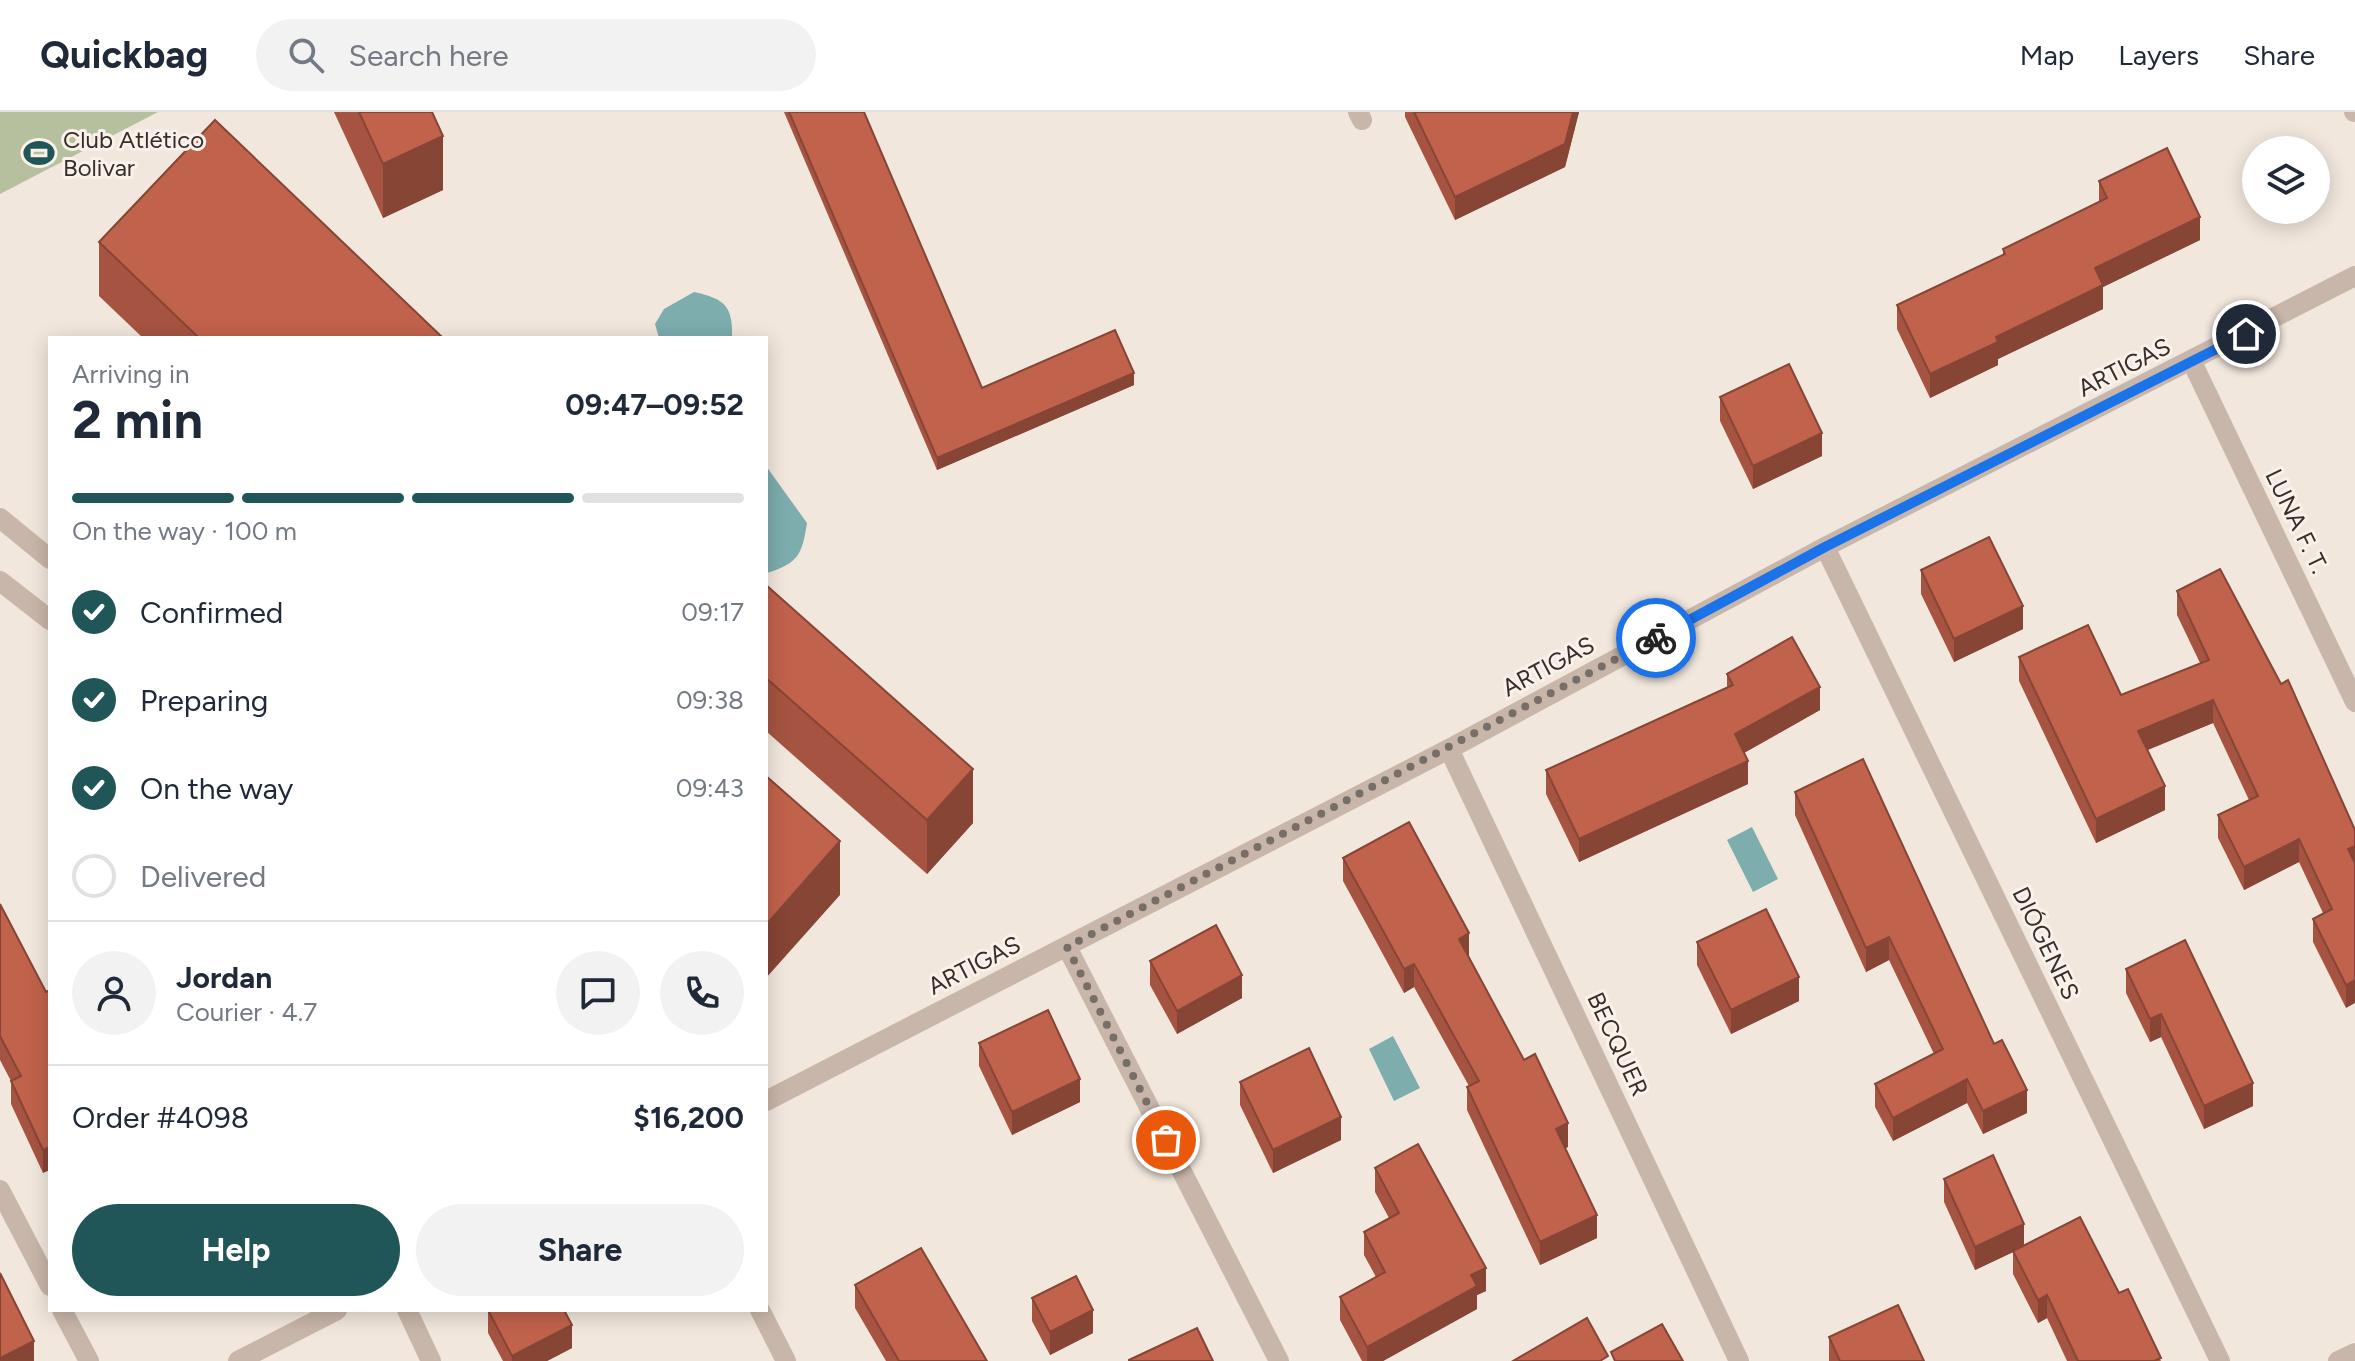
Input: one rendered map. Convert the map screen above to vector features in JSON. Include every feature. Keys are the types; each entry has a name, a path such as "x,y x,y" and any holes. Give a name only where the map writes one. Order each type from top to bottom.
{"street":[{"name":"ARTIGAS","path":"768,1100 1449,749 1825,547 2355,276"},
{"name":"LUNA F. T.","path":"2192,362 2355,702"},
{"path":"0,518 48,557"},
{"name":"DIÓGENES","path":"1825,547 2220,1361"},
{"path":"0,581 48,618"},
{"name":"BECQUER","path":"1449,749 1739,1361"},
{"path":"1067,947 1279,1361"},
{"path":"0,1190 48,1282"},
{"path":"63,1312 89,1361"},
{"path":"238,1361 333,1312"},
{"path":"408,1312 431,1361"},
{"path":"761,1312 786,1361"},
{"path":"2338,1361 2355,1353"}],"green space":[{"name":"Club Atlético Bolivar","path":"0,112 158,112 0,194"}],"water":[{"path":"694,292 713,298 729,311 732,336 658,336 655,324 664,309"},
{"path":"768,469 807,523 801,550 786,565 768,573"},
{"path":"1752,827 1778,879 1753,892 1727,840"},
{"path":"1393,1036 1420,1088 1394,1101 1369,1049"}],"building":[{"path":"359,112 432,112 443,136 383,164"},
{"path":"789,112 864,112 982,388 1115,330 1134,373 937,458"},
{"path":"1414,112 1573,112 1565,144 1455,197"},
{"path":"215,120 441,336 197,336 99,242"},
{"path":"2167,148 2200,217 2095,268 2103,285 1996,337 1998,342 1930,374 1897,305 2005,254 2003,249 2107,198 2099,181"},
{"path":"1789,364 1822,433 1753,466 1720,397"},
{"path":"1989,537 2023,606 1954,639 1921,570"},
{"path":"2220,569 2281,684 2288,680 2355,830 2355,846 2348,849 2355,863 2355,980 2346,985 2313,919 2332,909 2299,839 2244,867 2218,815 2258,796 2213,700 2138,731 2165,786 2096,819 2019,657 2088,625 2121,695 2209,660 2177,591"},
{"path":"768,587 973,769 927,820 768,680"},
{"path":"1792,637 1820,687 1735,734 1748,761 1579,839 1546,770 1733,685 1727,674"},
{"path":"1863,759 1994,1044 2002,1040 2027,1090 1983,1111 1967,1079 1893,1118 1875,1084 1943,1049 1889,937 1866,948 1795,792"},
{"path":"768,778 840,841 768,923"},
{"path":"1409,822 1469,933 1459,939 1524,1060 1535,1054 1568,1123 1556,1129 1597,1215 1540,1242 1467,1087 1479,1081 1414,964 1404,969 1343,858"},
{"path":"0,904 48,991 48,1148 43,1150 11,1081 21,1076 0,1036"},
{"path":"1766,909 1799,977 1731,1010 1697,942"},
{"path":"1216,925 1242,975 1177,1011 1150,961"},
{"path":"2185,940 2253,1083 2204,1106 2161,1014 2150,1019 2126,969"},
{"path":"1048,1010 1080,1079 1012,1112 979,1043"},
{"path":"1309,1048 1341,1117 1273,1150 1240,1082"},
{"path":"1418,1144 1486,1268 1471,1275 1477,1286 1367,1347 1340,1297 1385,1272 1364,1232 1399,1213 1375,1168"},
{"path":"1993,1155 2024,1224 1975,1247 1944,1179"},
{"path":"2080,1217 2119,1293 2128,1289 2161,1358 2154,1361 2078,1361 2047,1295 2038,1300 2013,1251"},
{"path":"921,1248 987,1361 899,1361 855,1285"},
{"path":"0,1273 34,1341 0,1358"},
{"path":"1076,1276 1093,1310 1050,1332 1032,1298"},
{"path":"1898,1305 1924,1361 1840,1361 1829,1337"},
{"path":"489,1312 565,1312 572,1325 512,1356"},
{"path":"1587,1318 1608,1356 1600,1361 1513,1361"},
{"path":"1662,1324 1683,1361 1615,1361 1611,1352"},
{"path":"1197,1328 1213,1361 1129,1361 1129,1360"}],"way so far":[{"path":"1166,1140 1067,947 1656,638"}],"place":[{"name":"Club Atlético Bolivar","path":"39,153"}],"route":[{"path":"1656,638 1825,547 2246,334"}]}
